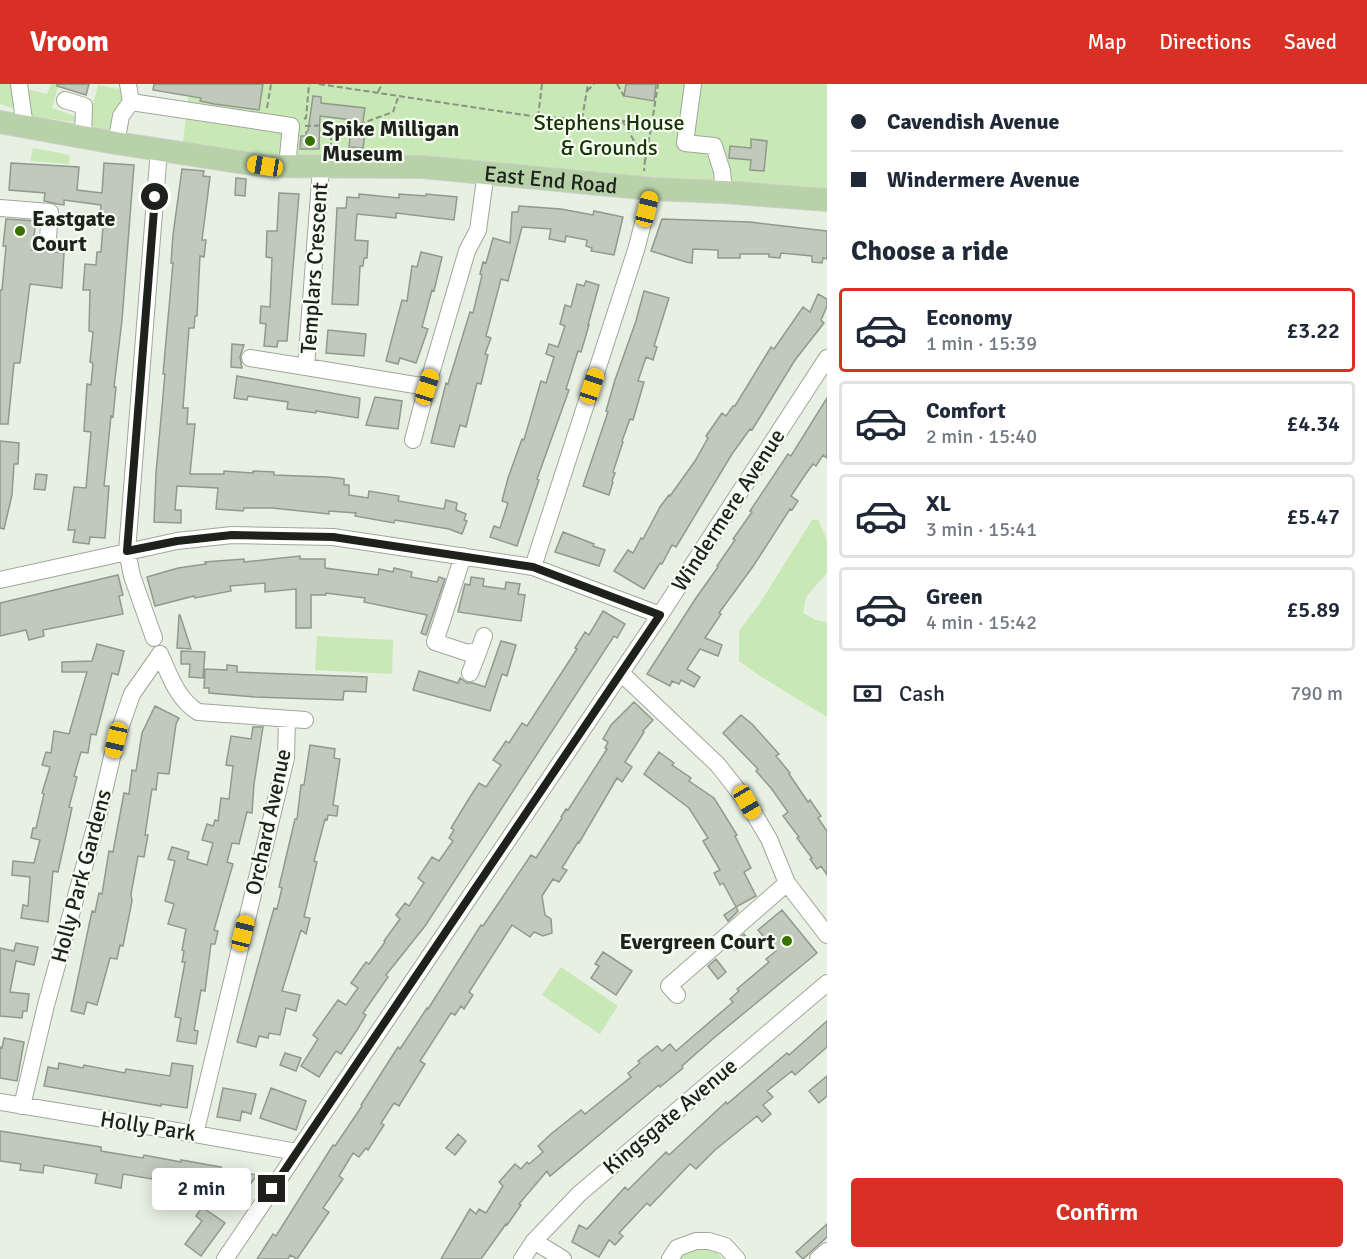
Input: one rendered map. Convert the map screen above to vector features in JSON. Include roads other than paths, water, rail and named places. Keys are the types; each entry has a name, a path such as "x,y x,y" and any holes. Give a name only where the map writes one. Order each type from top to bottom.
{"main road":[{"name":"East End Road","path":"0,122 116,144 265,166 423,167 647,189 827,200"}],"street":[{"path":"19,84 25,127"},
{"path":"116,144 121,116 131,102 128,84"},
{"path":"693,84 685,144 714,146 722,171 724,192"},
{"path":"65,100 84,106 82,138"},
{"path":"131,102 265,124 291,126 287,166"},
{"path":"159,150 127,551 132,576 157,646 178,694 188,706 198,712 305,720"},
{"name":"Templars Crescent","path":"306,367 326,168"},
{"path":"413,440 467,251 478,230 486,172"},
{"path":"533,567 636,250 647,189"},
{"path":"0,208 50,212 48,238"},
{"name":"Templars Crescent","path":"250,358 427,387"},
{"name":"Windermere Avenue","path":"225,1259 660,615 827,358"},
{"path":"0,580 177,541 232,535 333,537 533,567 660,615"},
{"path":"463,556 435,642 468,653 482,643 470,673"},
{"name":"Holly Park Gardens","path":"22,1106 46,1005 99,813 116,740 132,694 157,646"},
{"path":"621,673 718,765 747,802 769,839 787,882 827,935"},
{"name":"Orchard Avenue","path":"195,1134 286,758 287,719"},
{"path":"676,995 669,986 787,882"},
{"name":"Kingsgate Avenue","path":"522,1259 534,1241 579,1194 827,983"},
{"name":"Holly Park","path":"0,1102 297,1152"},
{"path":"534,1241 563,1259"},
{"path":"670,1259 677,1248 696,1241 709,1241 725,1246 738,1259"},
{"path":"818,1259 827,1251"}],"place":[{"name":"Spike Milligan Museum","path":"310,141"},
{"name":"Eastgate Court","path":"20,231"},
{"name":"Evergreen Court","path":"787,941"}],"park label":[{"name":"Stephens House & Grounds","path":"609,134"}]}
